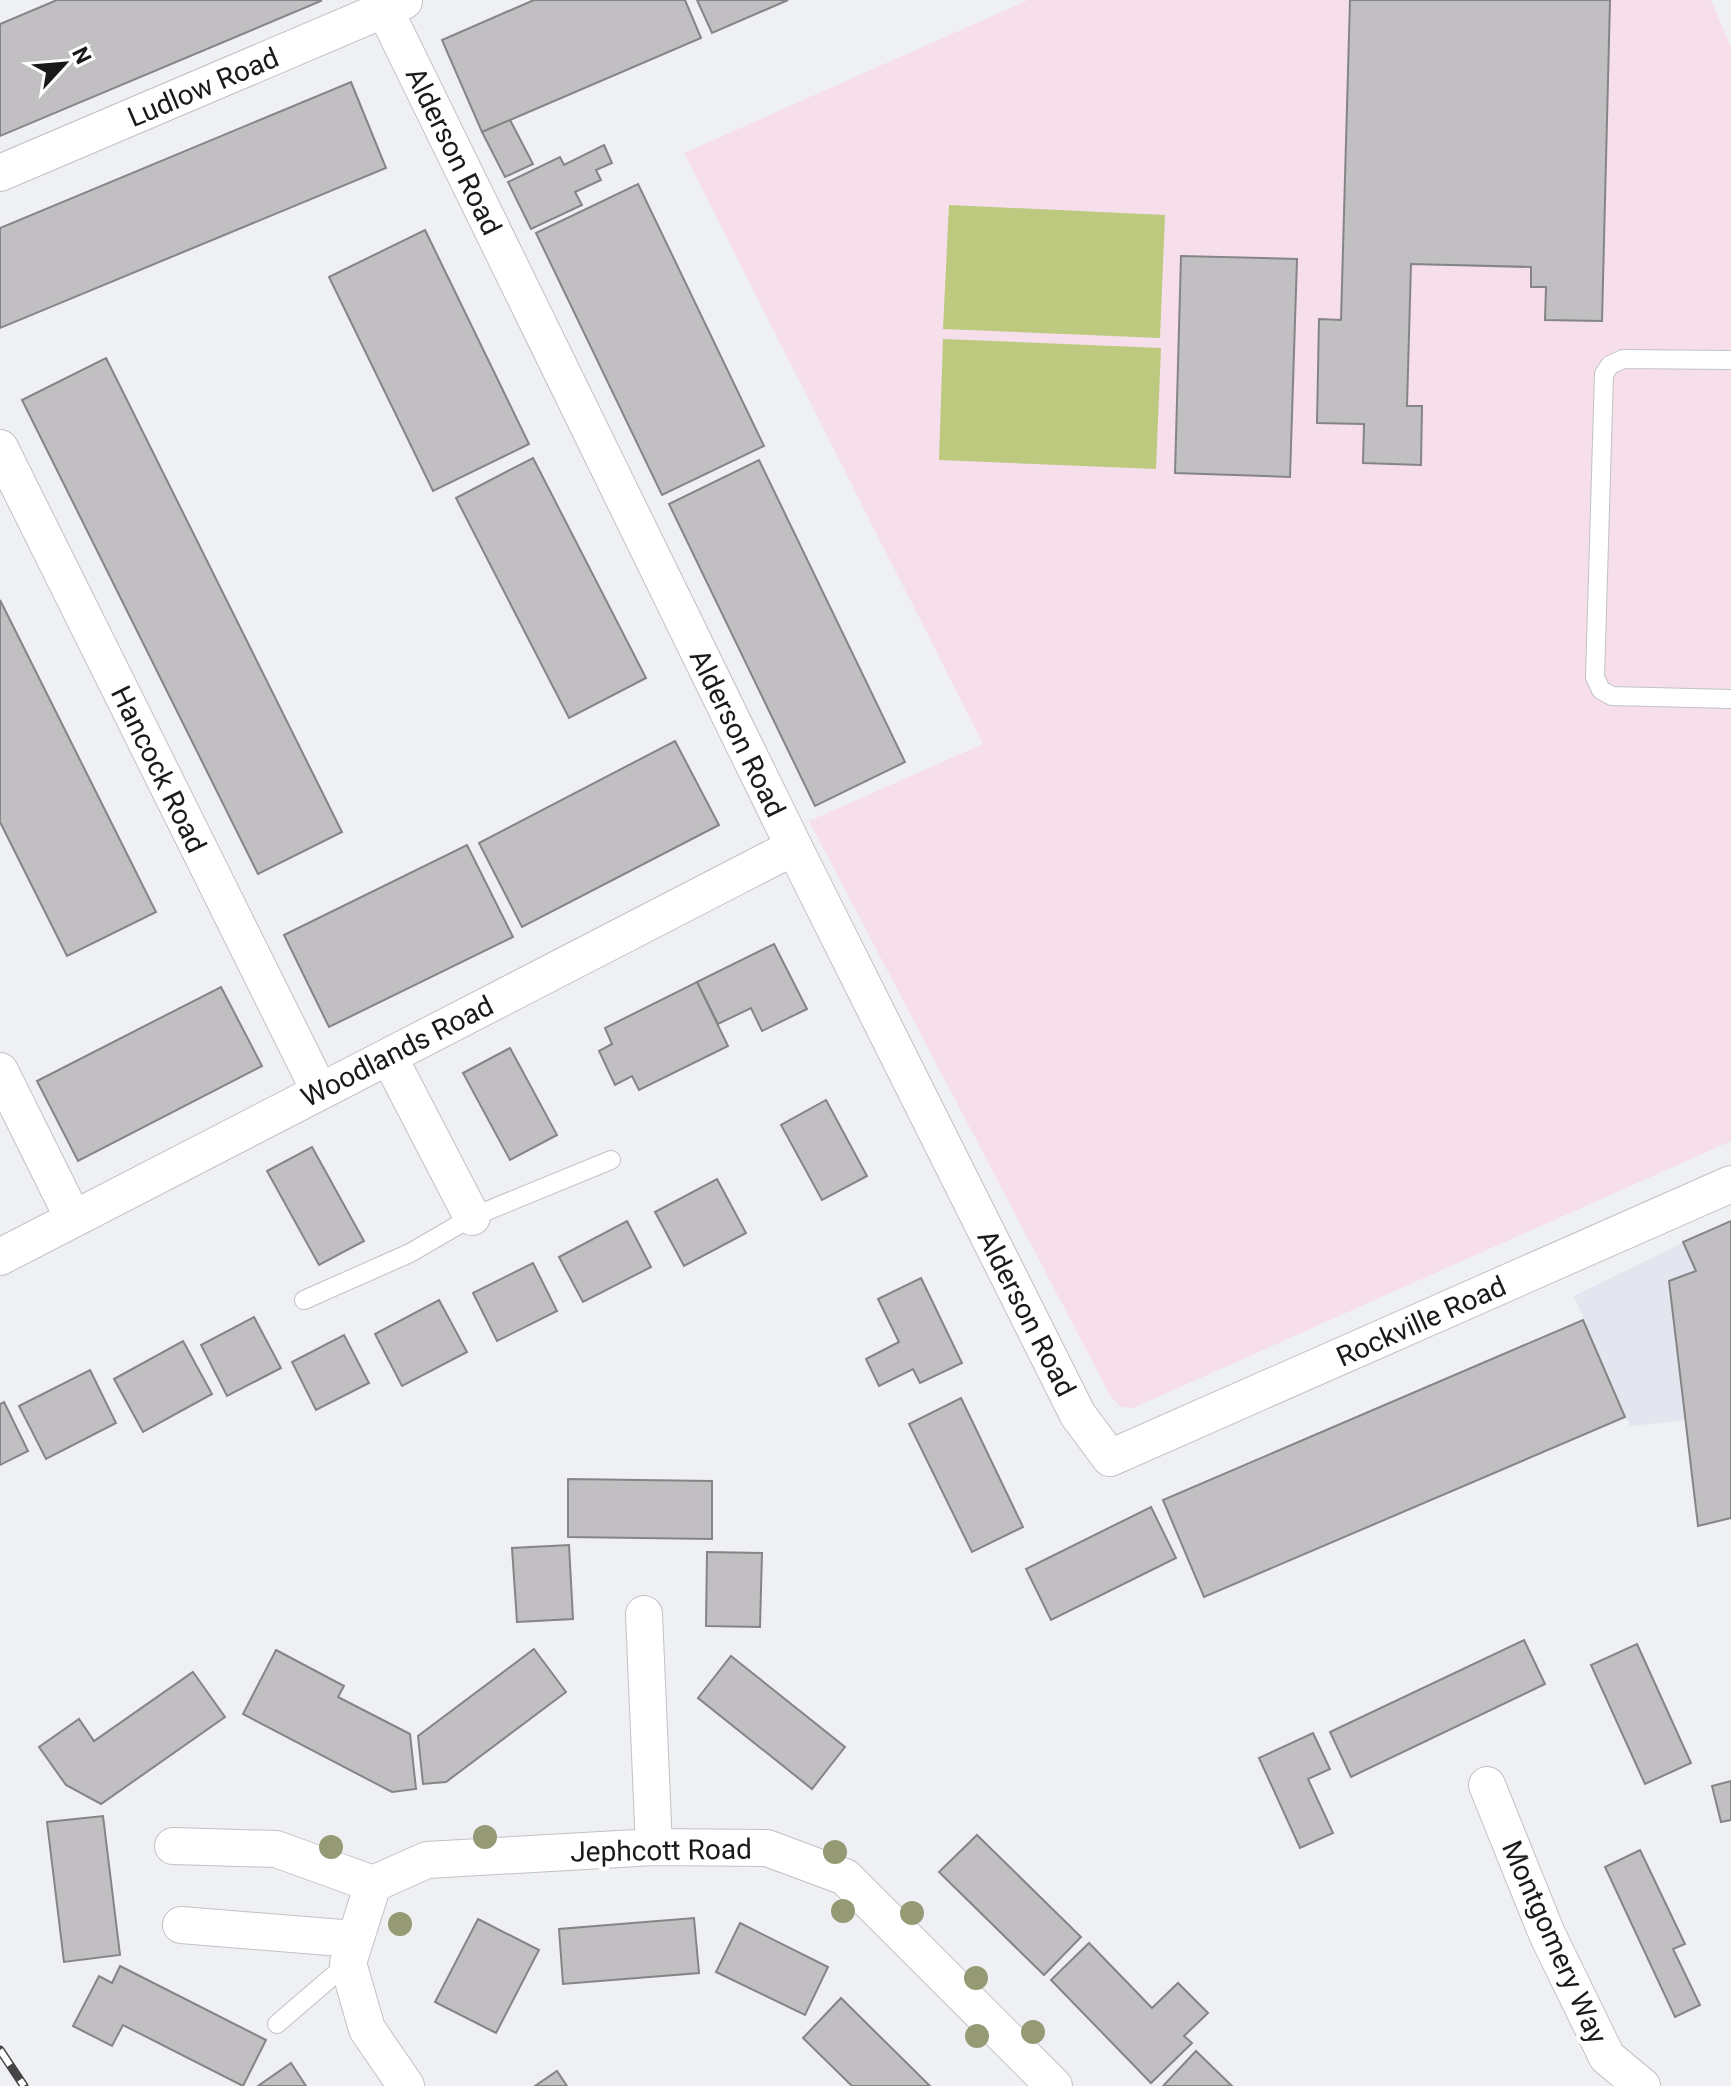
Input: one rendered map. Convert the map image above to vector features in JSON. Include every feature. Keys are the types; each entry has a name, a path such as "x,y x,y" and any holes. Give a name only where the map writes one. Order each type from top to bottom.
{"street":[{"name":"Ludlow Road","path":"0,173 390,3"},
{"name":"Alderson Road","path":"390,3 794,847 1078,1415 1110,1458"},
{"name":"Hancock Road","path":"0,448 319,1090"},
{"name":"Woodlands Road","path":"0,1257 794,847"},
{"path":"389,1057 472,1217"},
{"path":"0,1071 73,1218"},
{"name":"Rockville Road","path":"1110,1458 1731,1184"},
{"path":"644,1614 654,1847"},
{"name":"Montgomery Way","path":"1487,1785 1547,1934 1607,2057 1642,2086"},
{"path":"173,1846 276,1849 373,1884 351,1951 367,2029 406,2086"},
{"name":"Jephcott Road","path":"373,1884 427,1860 654,1847 767,1848 845,1877 1054,2086"},
{"path":"181,1925 351,1951"}],"lane":[{"path":"1731,360 1623,359 1610,365 1604,374 1595,677 1601,690 1612,696 1731,699"},
{"path":"304,1300 410,1253 472,1217 611,1160"},
{"path":"277,2024 351,1951"}],"shaded area":[{"path":"1028,0 1711,0 1731,47 1731,1141 1133,1408 1121,1407 1111,1397 809,821 983,744 684,153"},
{"path":"1731,1219 1731,1415 1630,1426 1574,1296"}],"green space":[{"path":"949,205 1165,215 1160,338 943,329"},
{"path":"943,339 1161,348 1156,469 939,460"}],"building":[{"path":"57,0 321,1 0,136 0,24"},
{"path":"534,0 685,0 701,38 482,132 442,40"},
{"path":"697,0 788,0 712,33"},
{"path":"1350,0 1610,0 1602,321 1545,320 1546,287 1531,287 1531,267 1411,264 1407,406 1422,406 1421,465 1363,463 1364,424 1317,423 1319,319 1341,320"},
{"path":"351,82 386,168 0,328 0,228"},
{"path":"510,120 533,164 505,177 482,132"},
{"path":"604,145 612,163 596,170 601,180 575,192 582,205 531,229 508,182 560,157 564,165"},
{"path":"638,184 764,446 662,495 536,233"},
{"path":"425,230 529,444 433,491 329,277"},
{"path":"1181,256 1297,259 1290,477 1175,473"},
{"path":"106,358 342,832 258,874 22,400"},
{"path":"533,458 646,678 569,718 456,498"},
{"path":"759,460 905,762 815,806 669,504"},
{"path":"0,600 156,912 67,956 0,822"},
{"path":"675,741 719,825 522,927 479,843"},
{"path":"467,845 513,937 329,1027 284,935"},
{"path":"774,944 807,1009 762,1031 751,1008 718,1024 697,982"},
{"path":"697,982 728,1046 639,1090 632,1076 615,1085 599,1051 612,1044 605,1028"},
{"path":"221,987 262,1066 78,1161 37,1081"},
{"path":"510,1048 557,1135 510,1160 463,1073"},
{"path":"826,1100 867,1176 822,1200 781,1125"},
{"path":"312,1147 364,1241 319,1265 267,1171"},
{"path":"717,1179 746,1233 684,1266 655,1212"},
{"path":"627,1221 651,1267 583,1302 559,1257"},
{"path":"1731,1221 1731,1518 1698,1526 1669,1281 1696,1271 1683,1242"},
{"path":"533,1263 557,1311 497,1341 473,1293"},
{"path":"921,1278 962,1363 920,1383 913,1369 879,1386 866,1359 899,1342 878,1299"},
{"path":"439,1300 467,1352 402,1386 375,1334"},
{"path":"254,1317 281,1368 227,1396 201,1345"},
{"path":"1583,1320 1625,1417 1204,1597 1163,1500"},
{"path":"344,1335 369,1383 316,1410 292,1362"},
{"path":"183,1341 212,1394 143,1432 114,1379"},
{"path":"90,1370 116,1423 46,1459 19,1406"},
{"path":"961,1398 1023,1527 972,1552 909,1424"},
{"path":"4,1402 28,1451 0,1465 0,1404"},
{"path":"568,1479 712,1481 712,1539 568,1537"},
{"path":"1151,1507 1176,1558 1051,1620 1026,1569"},
{"path":"569,1545 573,1619 517,1622 512,1548"},
{"path":"707,1552 762,1553 760,1627 706,1626"},
{"path":"1524,1640 1545,1684 1351,1777 1330,1732"},
{"path":"1637,1644 1691,1763 1645,1784 1591,1665"},
{"path":"534,1649 566,1692 446,1782 423,1784 418,1736"},
{"path":"276,1650 344,1686 338,1697 410,1734 416,1789 392,1792 243,1714"},
{"path":"731,1656 845,1747 812,1789 698,1698"},
{"path":"193,1672 225,1717 101,1804 66,1785 39,1747 79,1719 94,1741"},
{"path":"1313,1733 1330,1769 1308,1779 1333,1833 1300,1848 1259,1758"},
{"path":"1731,1781 1731,1820 1721,1822 1712,1786"},
{"path":"103,1816 120,1955 64,1962 47,1822"},
{"path":"977,1835 1081,1937 1044,1975 939,1872"},
{"path":"1640,1850 1685,1944 1673,1949 1700,2005 1675,2017 1605,1867"},
{"path":"694,1918 699,1973 563,1984 559,1929"},
{"path":"478,1919 539,1950 496,2033 435,2002"},
{"path":"740,1923 828,1967 805,2015 716,1972"},
{"path":"1089,1943 1152,2008 1178,1983 1208,2013 1184,2036 1192,2043 1151,2083 1051,1980"},
{"path":"120,1966 266,2040 243,2086 123,2025 112,2046 73,2026 99,1976 112,1983"},
{"path":"841,1998 930,2086 852,2086 803,2038"},
{"path":"1196,2051 1232,2086 1163,2086"},
{"path":"291,2063 306,2086 258,2086"},
{"path":"557,2071 567,2086 535,2086"}],"railway":[{"path":"0,2050 24,2086"}]}
